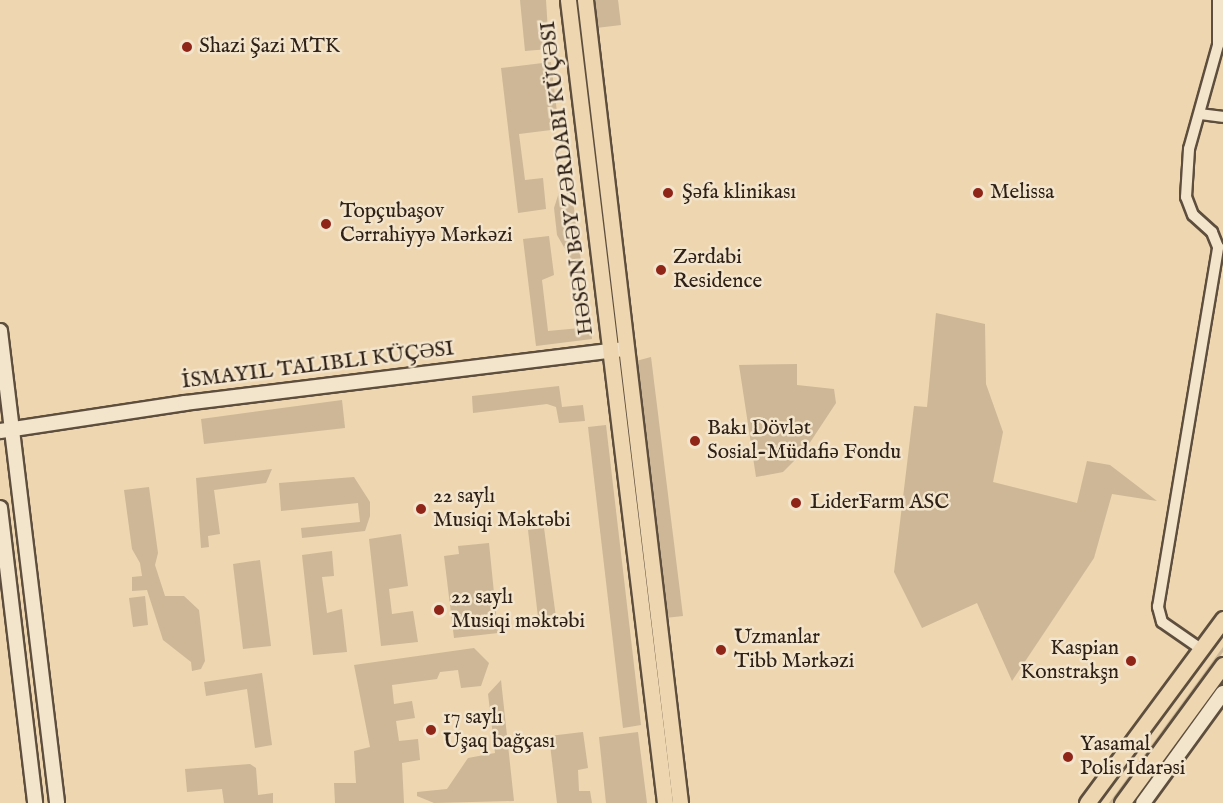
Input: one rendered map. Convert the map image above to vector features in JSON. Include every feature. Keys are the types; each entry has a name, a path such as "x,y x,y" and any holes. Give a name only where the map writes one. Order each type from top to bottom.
{"main road":[{"name":"HƏSƏN BƏY ZƏRDABI KÜÇƏSI","path":"568,0 665,803"},
{"name":"HƏSƏN BƏY ZƏRDABI KÜÇƏSI","path":"585,0 680,803"},
{"path":"572,34 589,31"},
{"path":"575,54 592,51"},
{"path":"0,331 14,428 57,803"},
{"path":"0,431 627,349"},
{"path":"0,508 36,803"},
{"path":"1088,803 1223,619"},
{"path":"1122,803 1223,665"},
{"path":"1143,803 1223,693"},
{"path":"25,714 46,711"}],"street":[{"path":"1201,649 1162,622 1158,607 1218,247 1212,232 1193,215 1186,197 1189,149 1218,45 1218,0"},
{"path":"1200,114 1223,117"}],"shaded area":[{"path":"520,0 546,0 549,49 525,51"},
{"path":"593,0 618,0 621,25 596,28"},
{"path":"551,62 559,129 519,134 525,180 543,178 546,209 518,213 501,68"},
{"path":"570,179 582,268 576,268 557,235 554,208 563,180"},
{"path":"549,236 554,275 542,280 548,331 591,327 592,339 536,346 523,239"},
{"path":"936,313 985,324 986,384 1003,432 993,482 1077,503 1087,461 1110,465 1157,501 1112,494 1094,558 1012,681 977,603 922,628 894,572 914,406 927,407"},
{"path":"651,357 683,616 665,618 636,361"},
{"path":"797,364 797,385 834,389 836,403 805,450 783,472 756,477 739,365"},
{"path":"559,386 562,407 583,405 585,421 559,423 556,407 547,404 473,413 472,396"},
{"path":"342,400 345,428 204,444 201,419"},
{"path":"606,425 641,725 623,728 588,427"},
{"path":"272,469 266,483 214,490 220,534 208,536 209,547 201,548 196,478"},
{"path":"354,477 370,502 370,516 365,531 302,538 301,528 360,522 358,503 281,511 279,483"},
{"path":"149,487 158,553 155,565 165,596 184,596 199,610 205,661 201,669 192,671 191,662 163,640 147,590 132,591 132,577 142,576 140,563 132,549 124,490"},
{"path":"544,528 557,625 539,626 528,530"},
{"path":"401,534 408,586 389,589 392,614 413,611 418,642 381,646 369,539"},
{"path":"489,543 498,633 454,638 444,556 459,554 458,546"},
{"path":"332,551 334,576 322,577 327,613 342,609 347,652 313,655 302,555"},
{"path":"260,560 271,646 243,649 233,564"},
{"path":"145,596 148,625 133,627 129,598"},
{"path":"1223,647 1223,652 1113,803 1109,803"},
{"path":"474,648 489,663 481,686 461,688 458,670 440,672 437,679 392,685 394,704 412,701 415,718 396,721 399,741 418,739 420,760 402,763 404,803 335,803 334,783 356,783 354,751 370,747 354,665"},
{"path":"262,673 272,745 255,748 247,689 206,696 204,682"},
{"path":"501,680 514,801 434,803 417,796 417,792 447,789 468,758 495,753 488,694"},
{"path":"583,732 588,768 578,770 579,791 590,791 592,803 557,803 549,736"},
{"path":"638,732 647,803 606,803 599,737"},
{"path":"250,764 256,768 258,795 273,793 273,803 224,803 222,789 187,792 185,769"}],"place":[{"name":"Shazi Şazi MTK","path":"187,47"},
{"name":"Şəfa klinikası","path":"668,193"},
{"name":"Melissa","path":"978,193"},
{"name":"Topçubaşov Cərrahiyyə Mərkəzi","path":"326,224"},
{"name":"Zərdabi Residence","path":"661,270"},
{"name":"Bakı Dövlət Sosial-Müdafiə Fondu","path":"695,441"},
{"name":"LiderFarm ASC","path":"796,503"},
{"name":"22 saylı Musiqi Məktəbi","path":"421,509"},
{"name":"22 saylı Musiqi məktəbi","path":"439,610"},
{"name":"Uzmanlar Tibb Mərkəzi","path":"721,650"},
{"name":"Kaspian Konstrakşn","path":"1131,661"},
{"name":"17 saylı Uşaq bağçası","path":"431,730"},
{"name":"Yasamal Polis Idarəsi","path":"1068,757"}]}
